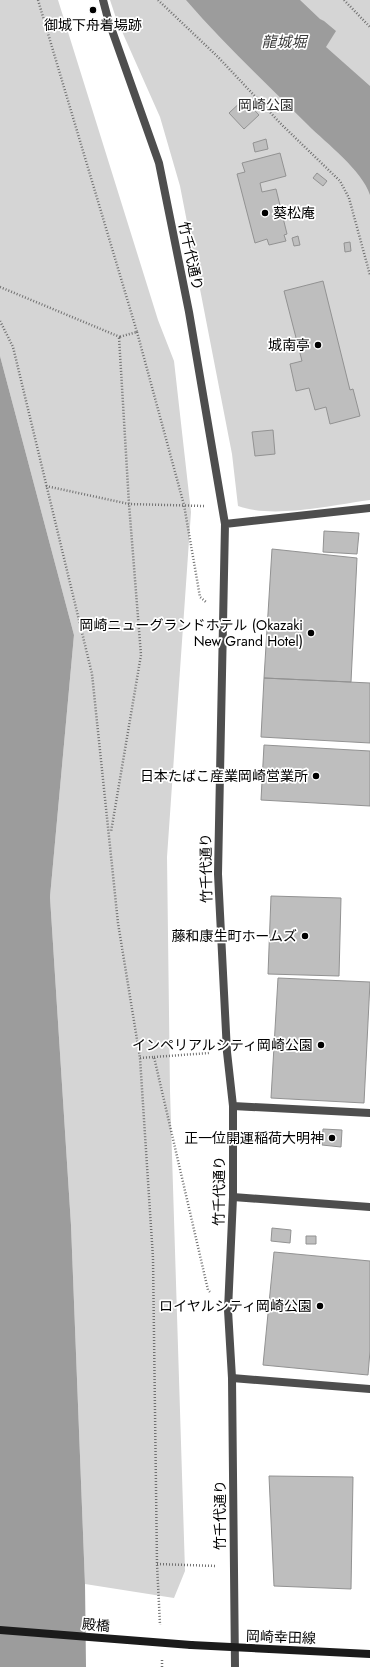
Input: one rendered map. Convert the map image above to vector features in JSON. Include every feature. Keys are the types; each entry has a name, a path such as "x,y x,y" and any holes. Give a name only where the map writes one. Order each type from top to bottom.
{"main road":[{"name":"殿橋","path":"0,1630 191,1645"},
{"name":"岡崎幸田線","path":"191,1645 370,1654"}],"street":[{"name":"竹千代通り","path":"102,0 159,163 189,312 225,524 218,874 228,1052 233,1106 233,1197 228,1310 232,1378 235,1667"},
{"path":"225,524 370,508"},
{"path":"233,1106 370,1113"},
{"path":"233,1197 370,1207"},
{"path":"232,1378 370,1389"}],"path":[{"path":"38,0 137,332 184,505 200,597 223,614"},
{"path":"158,0 218,57 282,125 340,181 349,198 370,275"},
{"path":"344,0 370,27"},
{"path":"0,287 119,337 137,332"},
{"path":"0,321 13,347 92,674 118,923 140,1058 153,1258 157,1564 160,1628"},
{"path":"110,837 141,655 129,504 119,337"},
{"path":"46,486 129,504 184,505"},
{"path":"140,1058 228,1052"},
{"path":"154,1056 208,1290 228,1310"},
{"path":"157,1564 233,1567"},
{"path":"162,1659 162,1667"}],"green space":[{"path":"0,0 58,0 158,320 174,361 191,512 167,857 170,1091 185,1571 174,1598 85,1584 71,1225 50,897 74,635 0,356"},
{"name":"岡崎公園","path":"110,0 370,0 370,500 321,508 286,511 252,510 238,506 232,454 180,186 160,117 116,18"}],"water":[{"name":"龍城堀","path":"186,0 300,0 320,19 336,31 326,47 370,86 370,195 360,176 352,167 246,64"},
{"path":"0,356 74,635 50,897 71,1225 85,1584 86,1667 0,1667"}],"building":[{"path":"244,99 259,115 244,129 229,113"},
{"path":"266,139 268,149 255,152 253,143"},
{"name":"葵松庵","path":"280,153 286,176 260,183 262,192 276,189 287,234 284,235 286,241 269,245 267,239 255,243 237,174 245,172 242,163"},
{"path":"317,173 327,181 323,186 313,178"},
{"path":"298,236 300,245 294,246 292,238"},
{"path":"350,242 351,251 345,252 344,243"},
{"name":"城南亭","path":"323,281 350,390 353,389 360,416 330,424 326,407 315,410 309,388 296,391 290,364 302,361 284,291"},
{"path":"273,430 275,454 255,456 252,432"},
{"path":"324,531 359,533 357,554 323,552"},
{"path":"272,549 357,558 351,682 264,678"},
{"path":"264,678 370,683 370,743 261,737"},
{"name":"日本たばこ産業岡崎営業所","path":"264,745 370,751 370,806 261,800"},
{"name":"藤和康生町ホームズ","path":"271,896 341,898 339,976 268,974"},
{"name":"インペリアルシティ岡崎公園","path":"278,978 370,982 364,1103 271,1098"},
{"name":"正一位開運稲荷大明神","path":"323,1129 342,1130 341,1147 322,1145"},
{"path":"272,1228 291,1230 290,1243 271,1241"},
{"path":"306,1236 316,1236 316,1244 306,1244"},
{"name":"ロイヤルシティ岡崎公園","path":"274,1252 370,1261 370,1351 368,1375 263,1365"},
{"path":"269,1476 353,1477 351,1589 274,1586"}],"place":[{"name":"御城下舟着場跡","path":"93,10"},
{"name":"葵松庵","path":"265,213"},
{"name":"城南亭","path":"318,345"},
{"name":"岡崎ニューグランドホテル (Okazaki New Grand Hotel)","path":"311,633"},
{"name":"日本たばこ産業岡崎営業所","path":"316,776"},
{"name":"藤和康生町ホームズ","path":"305,936"},
{"name":"インペリアルシティ岡崎公園","path":"321,1045"},
{"name":"正一位開運稲荷大明神","path":"332,1138"},
{"name":"ロイヤルシティ岡崎公園","path":"320,1306"}]}
